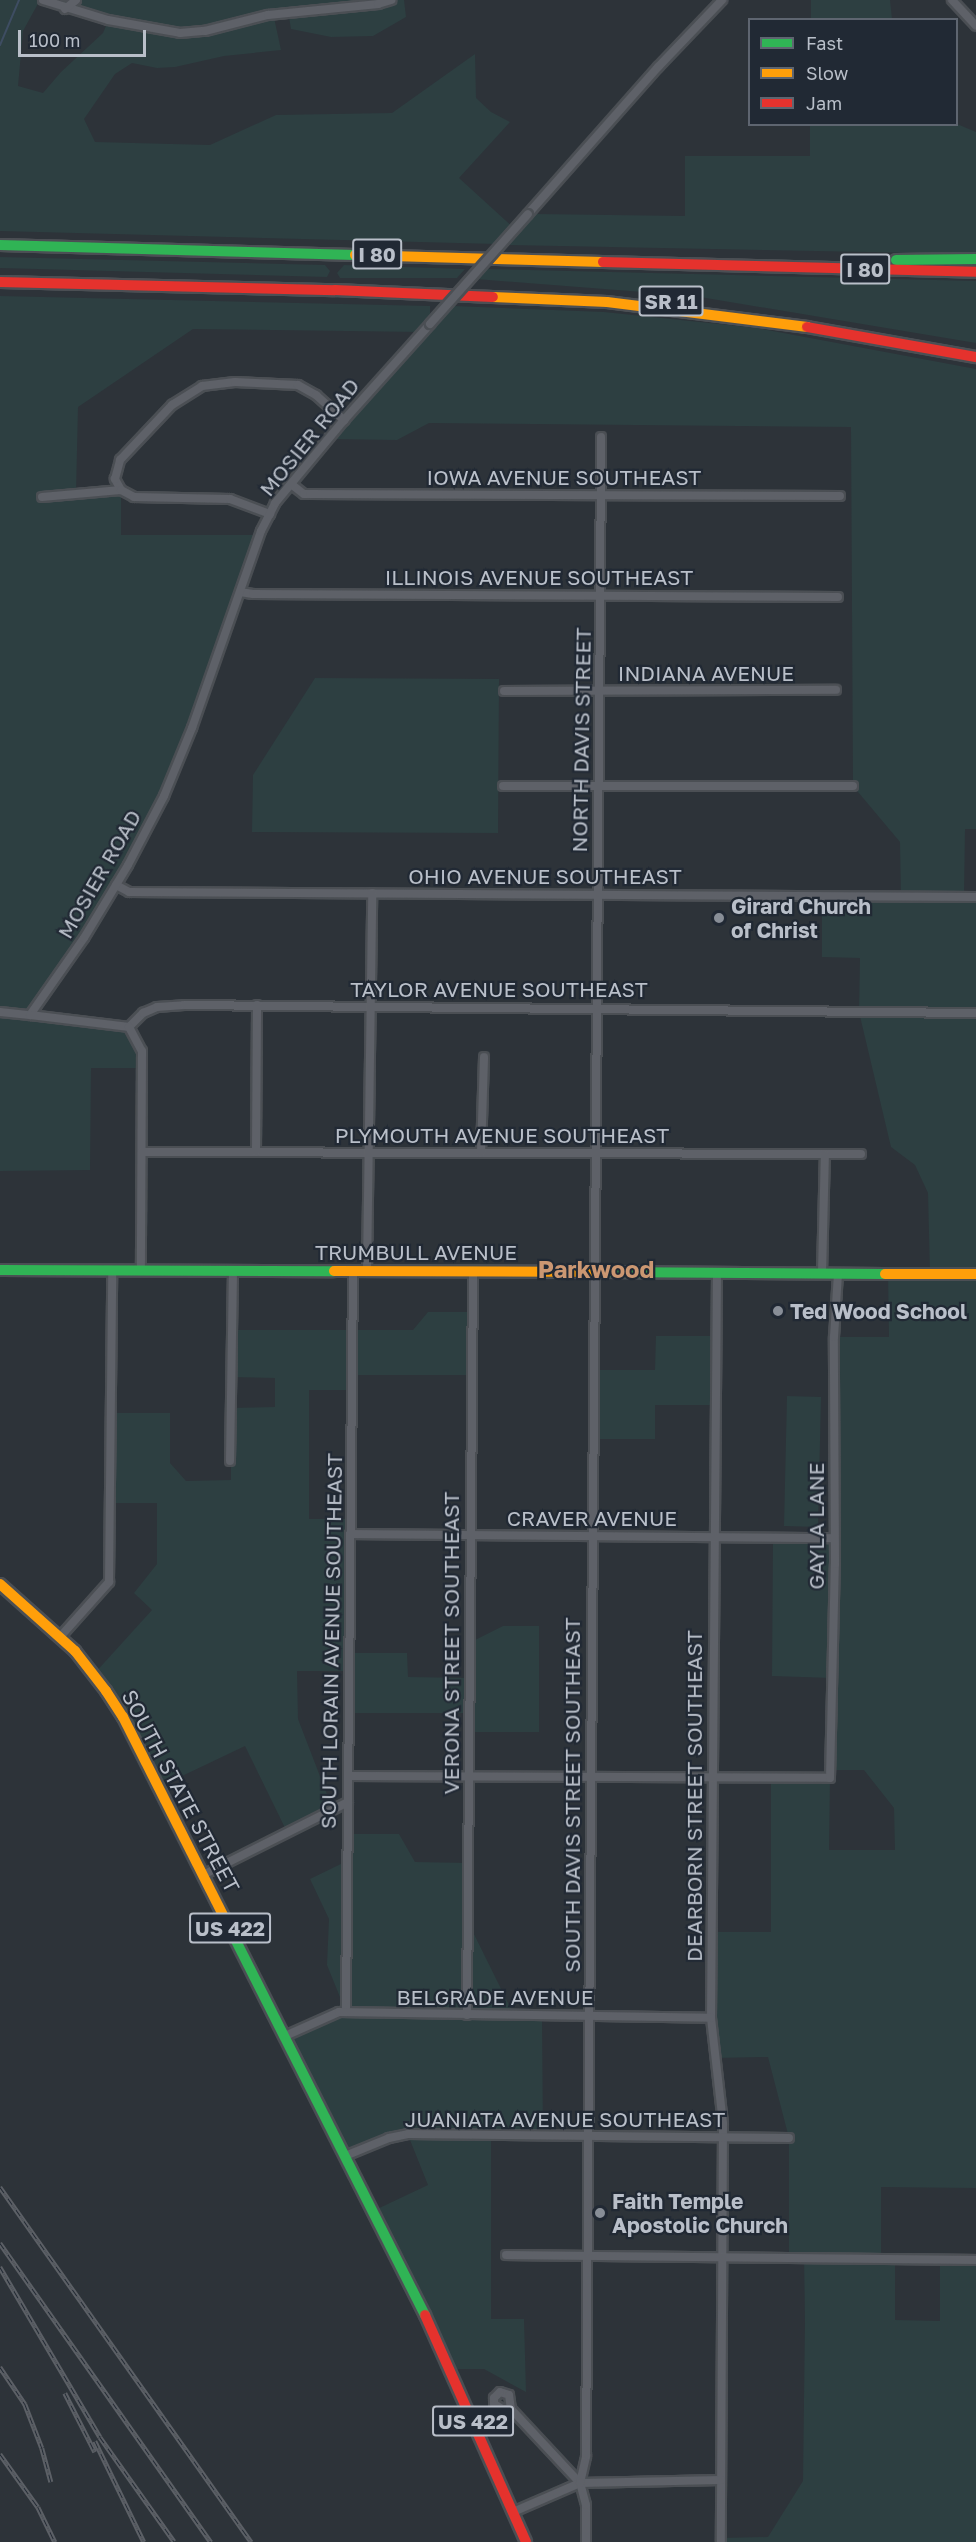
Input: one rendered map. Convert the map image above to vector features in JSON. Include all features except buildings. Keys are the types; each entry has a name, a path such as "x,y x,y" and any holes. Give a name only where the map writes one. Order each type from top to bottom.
{"main road":[{"name":"I 80","path":"0,245 755,264 976,272"},
{"path":"755,264 798,260 976,260"},
{"name":"I 80","path":"0,282 363,292 562,300 658,307 806,326 976,357"},
{"name":"SR 11","path":"363,292 408,287 648,298 750,310 976,350"},
{"name":"TRUMBULL AVENUE","path":"0,1270 976,1274"},
{"name":"SOUTH STATE STREET","path":"0,1584 60,1637 94,1674 123,1717 451,2369 513,2512"},
{"name":"US 422","path":"513,2512 526,2542"}],"street":[{"path":"43,0 65,9 141,28 192,33 268,15 378,4 391,0"},
{"path":"65,9 76,0"},
{"name":"MOSIER ROAD","path":"30,1015 84,938 116,885 164,796 192,728 270,514 291,484 344,420 658,67 722,0"},
{"path":"952,0 976,26"},
{"path":"270,514 230,499 134,497 121,490 115,479 120,460 172,405 202,386 219,382 298,385 316,395 344,420"},
{"name":"NORTH DAVIS STREET","path":"595,1272 601,437"},
{"name":"IOWA AVENUE SOUTHEAST","path":"291,484 304,494 840,496"},
{"path":"42,497 121,490"},
{"name":"ILLINOIS AVENUE SOUTHEAST","path":"240,592 253,594 838,597"},
{"name":"INDIANA AVENUE","path":"504,691 836,690"},
{"path":"503,786 853,786"},
{"name":"OHIO AVENUE SOUTHEAST","path":"116,885 129,891 976,897"},
{"path":"368,1271 372,893"},
{"path":"256,1152 257,1005"},
{"name":"TAYLOR AVENUE SOUTHEAST","path":"129,1027 147,1011 160,1006 596,1007 976,1013"},
{"path":"0,1012 129,1027 142,1051 141,1270"},
{"path":"481,1153 484,1057"},
{"name":"PLYMOUTH AVENUE SOUTHEAST","path":"142,1152 861,1154"},
{"path":"822,1273 825,1154"},
{"path":"60,1637 109,1582 112,1270"},
{"path":"230,1461 233,1270"},
{"name":"SOUTH LORAIN AVENUE SOUTHEAST","path":"346,2012 353,1271"},
{"name":"VERONA STREET SOUTHEAST","path":"467,2015 473,1271"},
{"name":"SOUTH DAVIS STREET SOUTHEAST","path":"580,2483 586,2456 595,1272"},
{"name":"DEARBORN STREET SOUTHEAST","path":"717,1272 711,2018 714,2058 722,2102 723,2137 721,2542"},
{"name":"GAYLA LANE","path":"712,1776 830,1778 834,1364 838,1273"},
{"name":"CRAVER AVENUE","path":"350,1534 834,1538"},
{"path":"349,1776 712,1776"},
{"path":"203,1875 348,1802"},
{"name":"BELGRADE AVENUE","path":"285,2036 339,2012 711,2018"},
{"name":"JUANIATA AVENUE SOUTHEAST","path":"345,2156 389,2138 408,2134 789,2138"},
{"path":"506,2255 722,2255 976,2260"},
{"path":"511,2409 580,2483 586,2505 586,2542"},
{"path":"513,2512 580,2483 721,2481"}],"shaded area":[{"path":"0,0 40,0 23,31 18,86 43,93 61,72 103,33 108,21 43,0 404,0 406,17 373,36 331,37 291,29 288,11 273,13 281,50 224,56 175,67 157,68 132,63 115,74 84,119 95,142 210,145 276,115 392,113 475,54 476,98 491,112 510,122 459,178 515,229 497,244 0,231"},
{"path":"811,0 890,0 892,18 811,18"},
{"path":"958,124 976,132 976,254 505,245 535,214 685,216 685,156 810,156 810,126"},
{"path":"0,257 325,265 330,271 327,277 0,268"},
{"path":"344,265 465,269 457,278 340,278 337,273"},
{"path":"486,269 976,281 976,343 694,296 476,279"},
{"path":"0,296 430,306 430,323 453,306 604,312 757,328 976,369 976,829 965,829 964,896 976,897 976,2188 881,2187 881,2258 895,2258 895,2320 940,2321 940,2259 976,2260 976,2542 721,2542 721,2538 768,2537 803,2481 804,2257 789,2256 789,2138 768,2057 713,2058 711,1932 771,1932 771,1777 830,1778 829,1850 895,1850 894,1808 864,1770 831,1770 832,1678 772,1676 773,1537 834,1537 834,1337 889,1337 888,1273 930,1273 928,1193 915,1165 891,1147 859,1012 860,958 822,957 822,896 901,896 900,842 853,786 851,427 429,423 397,440 328,439 421,332 193,329 78,407 76,493 121,490 121,535 260,535 192,728 128,865 30,1014 109,1024 134,1033 142,1068 91,1068 90,1170 0,1171"},
{"path":"315,678 499,679 498,833 252,832 253,775"},
{"path":"428,1312 472,1312 472,1375 352,1375 352,1390 309,1390 309,1519 351,1519 350,1653 407,1653 408,1677 469,1678 469,1643 503,1626 539,1626 539,1732 469,1732 468,1713 350,1713 350,1671 297,1671 298,1719 333,1810 288,1834 245,1746 159,1787 94,1674 152,1610 134,1593 157,1564 157,1503 110,1503 111,1413 170,1413 170,1463 186,1481 231,1480 231,1408 275,1407 275,1378 231,1377 232,1330 413,1330"},
{"path":"656,1336 716,1336 716,1405 655,1405 655,1439 593,1439 594,1370 655,1370"},
{"path":"787,1396 821,1397 818,1527 784,1526"},
{"path":"348,1834 399,1834 415,1862 468,1863 468,1922 514,2015 542,2015 543,2137 491,2137 491,2319 524,2319 526,2392 484,2369 451,2369 373,2211 428,2185 408,2135 345,2156 285,2036 346,2012 327,1965 329,1919 310,1879 347,1861"}],"waterway":[{"path":"0,45 19,0"}],"railway":[{"path":"0,2187 251,2542"},
{"path":"0,2243 211,2542"},
{"path":"0,2267 100,2437 174,2541"},
{"path":"0,2367 25,2404 42,2448 51,2482"},
{"path":"65,2393 95,2452"},
{"path":"95,2441 144,2542"},
{"path":"0,2454 38,2507 55,2542"}],"traffic: fast":[{"path":"0,245 355,255"},
{"path":"896,260 976,259"},
{"path":"0,1270 334,1271"},
{"path":"604,1272 885,1274"},
{"path":"232,1933 425,2315"}],"traffic: slow":[{"path":"355,255 603,262"},
{"path":"493,297 607,302 807,327"},
{"path":"334,1271 604,1272"},
{"path":"885,1274 976,1274"},
{"path":"0,1584 75,1651 106,1691 123,1717 232,1933"}],"traffic: jam":[{"path":"603,262 976,272"},
{"path":"0,282 335,290 493,297"},
{"path":"807,327 976,357"},
{"path":"425,2315 526,2542"}],"place":[{"name":"Girard Church of Christ","path":"719,918"},
{"name":"Ted Wood School","path":"778,1311"},
{"name":"Faith Temple Apostolic Church","path":"600,2213"}],"district":[{"name":"Parkwood","path":"596,1269"}]}
